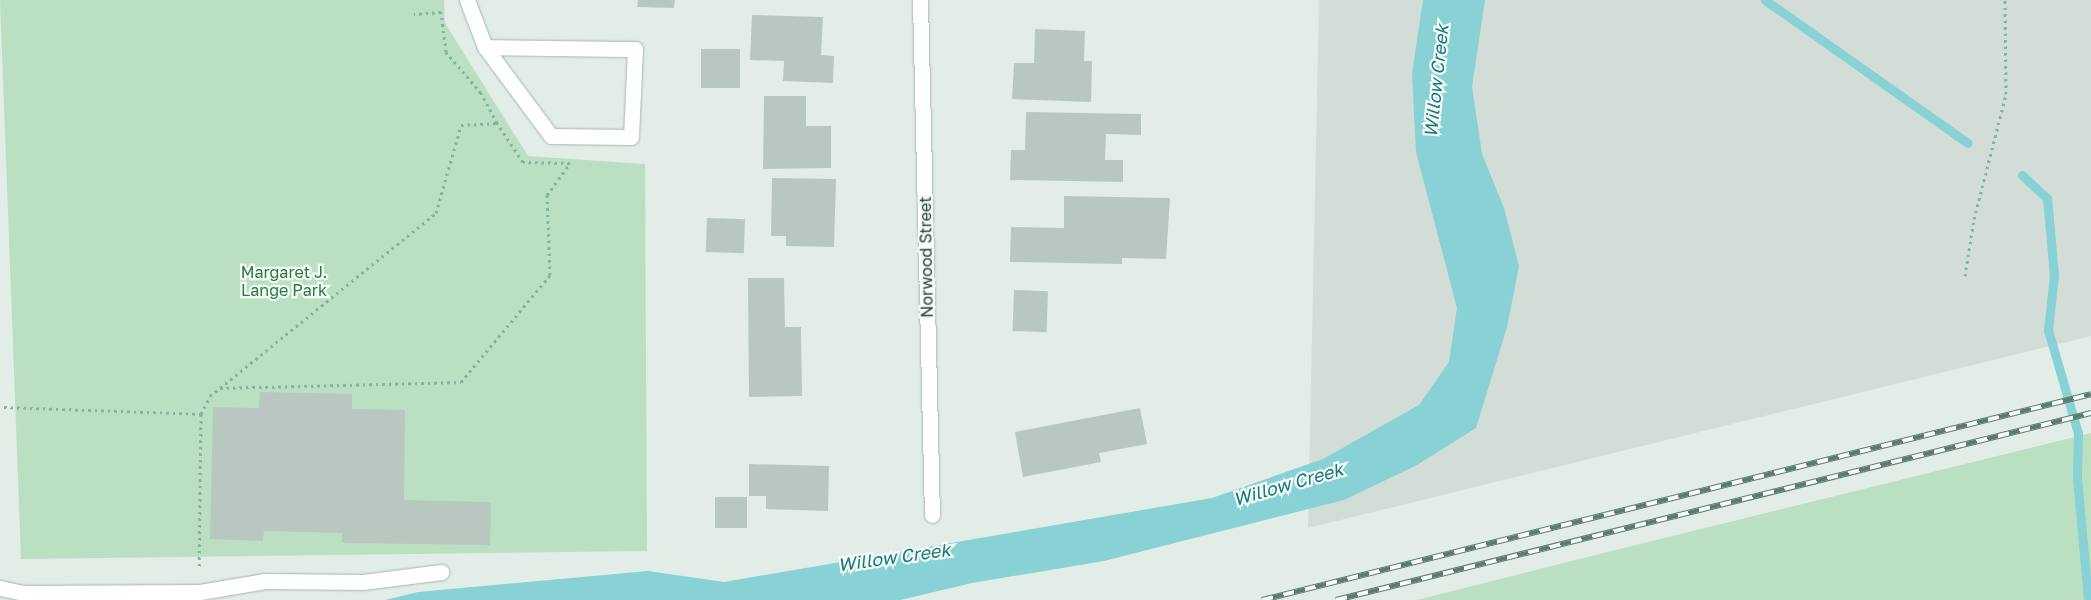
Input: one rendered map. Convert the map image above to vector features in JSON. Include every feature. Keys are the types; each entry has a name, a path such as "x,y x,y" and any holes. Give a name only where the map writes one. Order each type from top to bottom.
{"street":[{"path":"466,0 485,47 551,136 631,137 635,49 485,47"},
{"name":"Norwood Street","path":"920,0 932,515"},
{"path":"0,588 23,593 200,592 265,581 363,582 441,572"}],"path":[{"path":"1965,276 1974,219 2006,94 2004,0"},
{"path":"220,388 461,382 550,275 547,195 570,163 523,162 497,123 481,93 446,52 440,12 414,14"},
{"path":"200,592 201,414 210,396 436,213 461,125 497,123"},
{"path":"4,407 201,414"}],"shaded area":[{"path":"1319,0 2091,0 2091,336 1308,528"}],"green space":[{"name":"Margaret J. Lange Park","path":"0,0 444,0 445,23 528,156 645,164 647,551 21,559"},
{"path":"2091,433 2091,600 1417,600 1575,560"}],"water":[{"name":"Willow Creek","path":"1423,0 1485,0 1472,87 1482,154 1504,208 1519,266 1507,327 1476,428 1417,465 1344,500 1104,561 972,583 900,600 385,600 418,592 648,571 724,582 1212,498 1323,459 1419,405 1449,362 1457,308 1416,152 1412,74"}],"building":[{"path":"638,0 675,0 674,8 637,7"},
{"path":"752,15 823,17 821,55 834,56 833,83 783,81 784,61 750,60"},
{"path":"1035,29 1085,31 1084,61 1092,61 1091,102 1012,99 1014,63 1034,63"},
{"path":"701,49 740,49 740,88 701,88"},
{"path":"764,96 806,96 806,126 831,126 831,168 763,169"},
{"path":"1026,112 1141,114 1141,135 1106,134 1105,160 1123,160 1123,182 1010,180 1011,150 1025,150"},
{"path":"772,178 836,179 834,247 786,246 786,236 771,236"},
{"path":"1064,196 1170,198 1166,259 1122,258 1122,264 1010,262 1011,227 1064,228"},
{"path":"707,218 745,219 744,253 706,252"},
{"path":"748,278 784,278 785,327 801,327 802,396 749,397"},
{"path":"1014,290 1048,291 1047,332 1013,331"},
{"path":"260,392 352,394 352,409 405,410 404,500 491,502 490,545 342,543 342,533 264,531 263,541 210,539 213,407 259,408"},
{"path":"1140,408 1147,444 1099,453 1101,462 1023,477 1015,432"},
{"path":"749,464 829,466 828,511 766,509 766,496 749,496"},
{"path":"715,497 747,497 747,528 715,528"}],"waterway":[{"path":"1765,0 1968,143"},
{"path":"2022,175 2047,198 2054,275 2048,330 2078,433 2077,478 2088,600"}],"railway":[{"path":"1262,600 2091,394"},
{"path":"1336,600 2091,413"}]}
